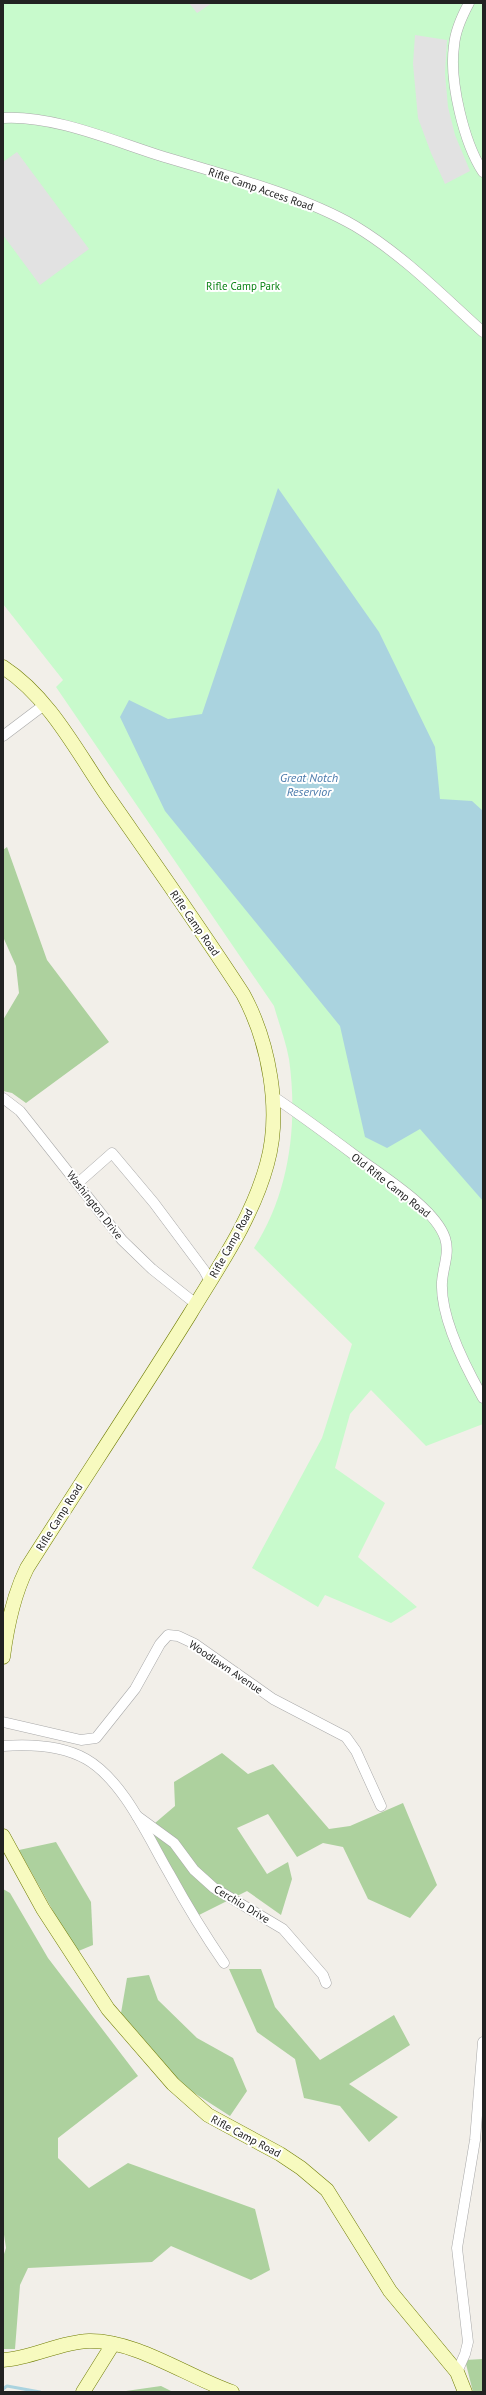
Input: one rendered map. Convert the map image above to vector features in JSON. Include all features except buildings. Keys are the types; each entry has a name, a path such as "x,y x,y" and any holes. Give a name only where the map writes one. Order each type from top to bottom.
{"street":[{"path":"468,3 458,28 454,46 457,100 466,136 483,172"},
{"name":"Rifle Camp Access Road","path":"3,118 39,120 79,130 308,204 354,226 397,254 483,332"},
{"name":"Rifle Camp Road","path":"3,667 44,705 140,839 243,994 254,1015 264,1046 271,1095 272,1124 270,1145 263,1177 241,1230 196,1304 27,1568 17,1588 6,1631 3,1657"},
{"path":"3,736 44,705"},
{"name":"Old Rifle Camp Road","path":"271,1095 325,1132 397,1187 436,1221 446,1239 447,1249 442,1283 449,1320 466,1368 483,1398"},
{"name":"Washington Drive","path":"3,1098 20,1111 135,1254 196,1304"},
{"path":"78,1183 112,1153 154,1203 204,1270 210,1281"},
{"name":"Woodlawn Avenue","path":"3,1722 81,1740 96,1738 135,1689 160,1644 168,1635 178,1636 195,1644 273,1699 346,1737 356,1751 381,1806"},
{"path":"52,1747 53,1734"},
{"name":"Cerchio Drive","path":"3,1746 26,1745 52,1747 85,1758 101,1769 134,1813 200,1928 224,1963"},
{"name":"Cerchio Drive","path":"134,1813 174,1843 194,1870 214,1888 283,1929 323,1975 326,1983"},
{"name":"Rifle Camp Road","path":"3,1836 8,1849 66,1947 108,2008 173,2084 208,2115 280,2154 301,2168 327,2190 390,2290 456,2372 465,2392"},
{"path":"456,2372 465,2354 468,2342 457,2248 474,2140 483,2042"},
{"path":"3,2360 22,2357 88,2341 113,2344 138,2352 232,2392"},
{"path":"83,2392 113,2344"}],"green space":[{"name":"Rifle Camp Park","path":"3,3 483,3 483,1424 426,1446 371,1390 350,1414 335,1468 385,1503 358,1557 417,1607 391,1623 325,1595 318,1607 252,1568 322,1438 352,1344 254,1248 276,1204 288,1156 291,1132 292,1083 286,1046 274,1006 56,687 63,680 3,604"},
{"path":"7,847 47,960 109,1042 26,1103 12,1093 3,1091 3,1020 19,993 16,966 4,939 3,933 3,850"},
{"path":"222,1753 248,1774 273,1764 329,1829 350,1826 403,1803 437,1885 410,1918 368,1899 343,1847 323,1843 297,1857 268,1814 237,1828 267,1874 288,1862 292,1879 281,1915 247,1891 197,1916 148,1829 175,1806 174,1782"},
{"path":"56,1842 91,1902 93,1945 76,1952 19,1850"},
{"path":"3,1889 10,1893 48,1958 138,2076 58,2138 58,2158 89,2188 128,2163 255,2209 270,2270 251,2280 171,2246 152,2262 28,2268 20,2285 15,2349 3,2349 3,2257 6,2248 3,2228"},
{"path":"229,1969 261,1969 275,2007 320,2060 394,2015 410,2045 349,2084 398,2117 369,2142 340,2106 304,2098 295,2059 257,2032"},
{"path":"149,1975 158,2000 197,2038 233,2058 247,2091 230,2116 185,2087 121,2013 127,1978"},
{"path":"483,2359 483,2392 473,2392 465,2360"},
{"path":"161,2386 173,2392 119,2392"}],"shaded area":[{"path":"189,3 212,3 197,13"},
{"path":"415,35 447,40 445,73 448,107 455,135 470,171 445,184 431,153 418,118 413,64"},
{"path":"17,152 89,249 40,285 3,235 3,162"}],"water":[{"name":"Great Notch Reservior","path":"278,488 379,632 435,747 440,799 472,801 483,811 483,1201 420,1129 387,1148 365,1137 340,1026 165,811 120,717 129,700 168,719 202,714"}],"waterway":[{"path":"3,2389 7,2386 40,2392"}]}
